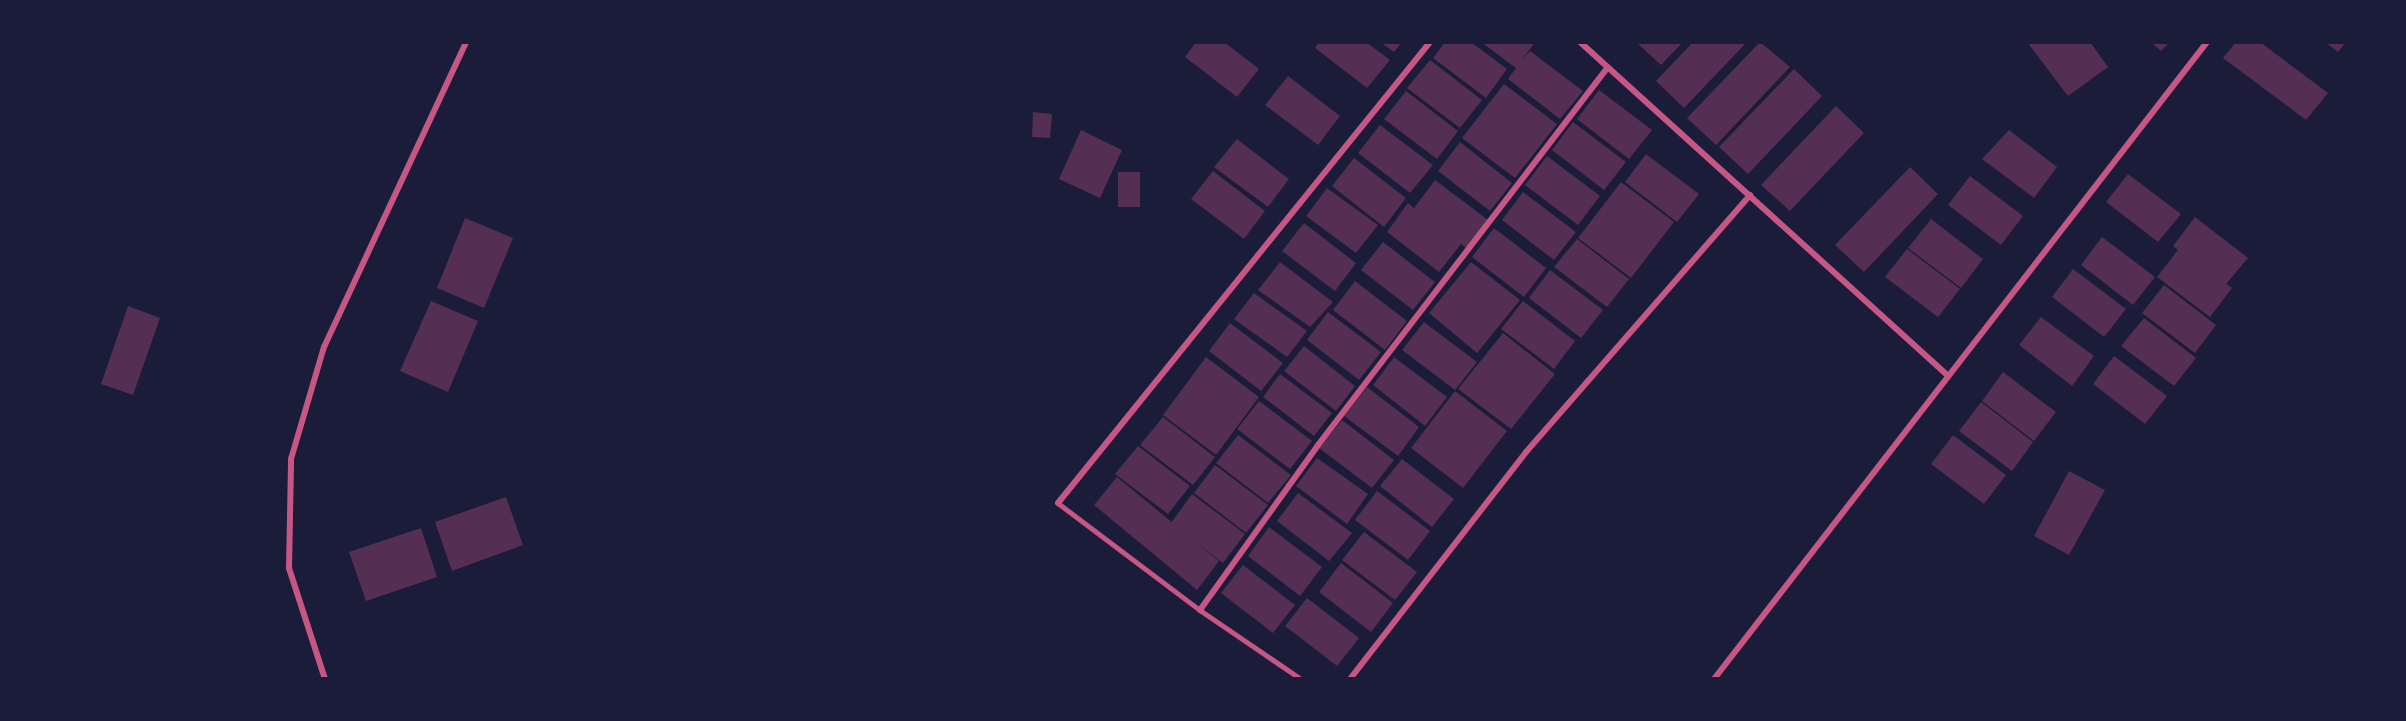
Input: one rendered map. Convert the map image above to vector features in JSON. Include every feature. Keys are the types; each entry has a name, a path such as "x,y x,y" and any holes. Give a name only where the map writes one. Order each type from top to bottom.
{"street":[{"path":"325,679 289,568 291,459 324,347 466,42"},
{"path":"1058,503 1430,42"},
{"path":"1580,42 1607,69 1750,195 1947,375"},
{"path":"1714,679 1947,375 2207,42"},
{"path":"1200,610 1318,445 1607,69"},
{"path":"1350,679 1526,452 1750,195"}],"lane":[{"path":"1058,503 1200,610 1301,679"}],"building":[{"path":"1196,42 1224,42 1259,69 1237,97 1185,57"},
{"path":"1319,42 1366,42 1390,60 1367,88 1315,48"},
{"path":"1380,42 1402,42 1394,52"},
{"path":"1445,42 1471,42 1507,69 1486,98 1433,58"},
{"path":"1481,42 1535,42 1522,60 1530,51 1583,91 1560,119 1508,79 1516,68"},
{"path":"1636,42 1683,42 1661,65"},
{"path":"1693,42 1747,42 1684,108 1656,81"},
{"path":"1760,42 1790,67 1716,145 1687,118"},
{"path":"2027,42 2090,42 2108,67 2068,96"},
{"path":"2151,42 2170,42 2161,51"},
{"path":"2236,42 2260,42 2328,93 2306,120 2223,58"},
{"path":"2325,42 2346,42 2338,52"},
{"path":"1430,60 1482,100 1460,128 1407,88"},
{"path":"1794,69 1822,96 1748,174 1719,147"},
{"path":"1288,76 1340,116 1318,145 1265,105"},
{"path":"1504,84 1557,124 1515,178 1462,138"},
{"path":"1599,90 1652,130 1629,159 1577,119"},
{"path":"1406,91 1458,131 1437,159 1384,119"},
{"path":"1836,106 1864,133 1790,211 1761,185"},
{"path":"1033,112 1052,114 1050,138 1032,137"},
{"path":"1573,122 1626,162 1604,190 1552,150"},
{"path":"1380,125 1433,165 1410,193 1358,153"},
{"path":"1081,130 1122,150 1100,198 1059,179"},
{"path":"2009,130 2057,167 2034,198 1982,159"},
{"path":"1237,139 1289,179 1268,207 1214,167"},
{"path":"1460,142 1512,183 1490,211 1438,171"},
{"path":"1646,154 1699,194 1677,222 1625,182"},
{"path":"1547,156 1600,196 1578,225 1525,185"},
{"path":"1354,158 1406,198 1384,227 1332,186"},
{"path":"1910,167 1938,194 1864,272 1835,245"},
{"path":"1213,171 1265,211 1244,239 1191,199"},
{"path":"1118,172 1140,172 1140,207 1118,207"},
{"path":"2128,174 2181,214 2158,242 2106,202"},
{"path":"1970,176 2023,216 2001,245 1948,205"},
{"path":"1435,180 1488,220 1466,248 1461,244 1439,272 1387,232 1408,203 1414,208"},
{"path":"1621,182 1674,222 1631,278 1578,238"},
{"path":"1327,188 1378,225 1356,253 1306,216"},
{"path":"1523,192 1576,232 1554,260 1502,220"},
{"path":"2195,217 2248,258 2226,284 2232,288 2210,317 2157,277 2178,250 2173,246"},
{"path":"465,218 513,238 484,308 437,288"},
{"path":"1931,219 1983,259 1961,288 1908,248"},
{"path":"1304,223 1356,263 1335,291 1282,251"},
{"path":"1494,228 1546,268 1524,297 1472,257"},
{"path":"2102,237 2155,277 2133,305 2081,265"},
{"path":"1577,239 1629,279 1607,307 1554,267"},
{"path":"1383,242 1435,282 1413,310 1361,270"},
{"path":"1907,249 1960,289 1938,317 1885,277"},
{"path":"1280,262 1333,302 1310,327 1258,290"},
{"path":"1471,262 1520,300 1477,353 1429,313"},
{"path":"2073,269 2126,309 2104,337 2052,297"},
{"path":"1550,270 1603,310 1581,338 1529,298"},
{"path":"1355,281 1407,321 1385,350 1333,310"},
{"path":"2164,285 2216,325 2195,353 2142,313"},
{"path":"1254,293 1307,331 1287,357 1234,319"},
{"path":"431,301 478,321 448,392 400,371"},
{"path":"1523,301 1575,341 1554,369 1501,329"},
{"path":"128,306 160,318 133,395 101,384"},
{"path":"1328,312 1381,352 1359,380 1307,340"},
{"path":"2041,317 2094,356 2072,386 2019,345"},
{"path":"2144,318 2196,358 2174,386 2121,346"},
{"path":"1424,322 1477,362 1455,390 1402,350"},
{"path":"1230,323 1283,363 1261,391 1209,351"},
{"path":"1503,333 1555,374 1511,429 1458,389"},
{"path":"1304,346 1355,386 1336,411 1284,371"},
{"path":"2114,356 2167,396 2145,424 2093,384"},
{"path":"1206,357 1259,397 1216,455 1163,415"},
{"path":"1394,357 1447,397 1425,426 1373,385"},
{"path":"2003,372 2056,412 2034,441 1982,401"},
{"path":"1280,374 1332,413 1314,436 1263,397"},
{"path":"1367,387 1419,427 1398,456 1344,416"},
{"path":"1455,391 1507,431 1463,488 1411,448"},
{"path":"1259,401 1312,441 1290,469 1237,429"},
{"path":"1981,402 2033,442 2012,471 1959,431"},
{"path":"1163,417 1215,457 1193,485 1140,445"},
{"path":"1342,420 1394,460 1372,488 1319,448"},
{"path":"1238,435 1291,475 1268,503 1216,463"},
{"path":"1953,435 2006,475 1984,504 1931,464"},
{"path":"1138,446 1190,486 1168,514 1115,474"},
{"path":"1317,458 1368,494 1347,524 1296,486"},
{"path":"1402,459 1454,499 1432,527 1380,486"},
{"path":"1215,465 1268,505 1246,533 1194,493"},
{"path":"2069,471 2105,490 2069,555 2034,536"},
{"path":"1117,477 1219,561 1197,590 1094,505"},
{"path":"1377,491 1430,531 1408,560 1355,520"},
{"path":"1298,493 1352,533 1329,561 1277,521"},
{"path":"1192,494 1245,534 1223,563 1171,523"},
{"path":"506,497 523,545 452,571 435,522"},
{"path":"1269,527 1322,567 1300,596 1248,556"},
{"path":"421,528 437,577 366,601 349,552"},
{"path":"1364,532 1417,572 1395,600 1342,560"},
{"path":"1341,563 1393,603 1371,632 1319,592"},
{"path":"1243,565 1295,605 1273,633 1221,593"},
{"path":"1307,598 1359,638 1337,666 1285,626"}]}
